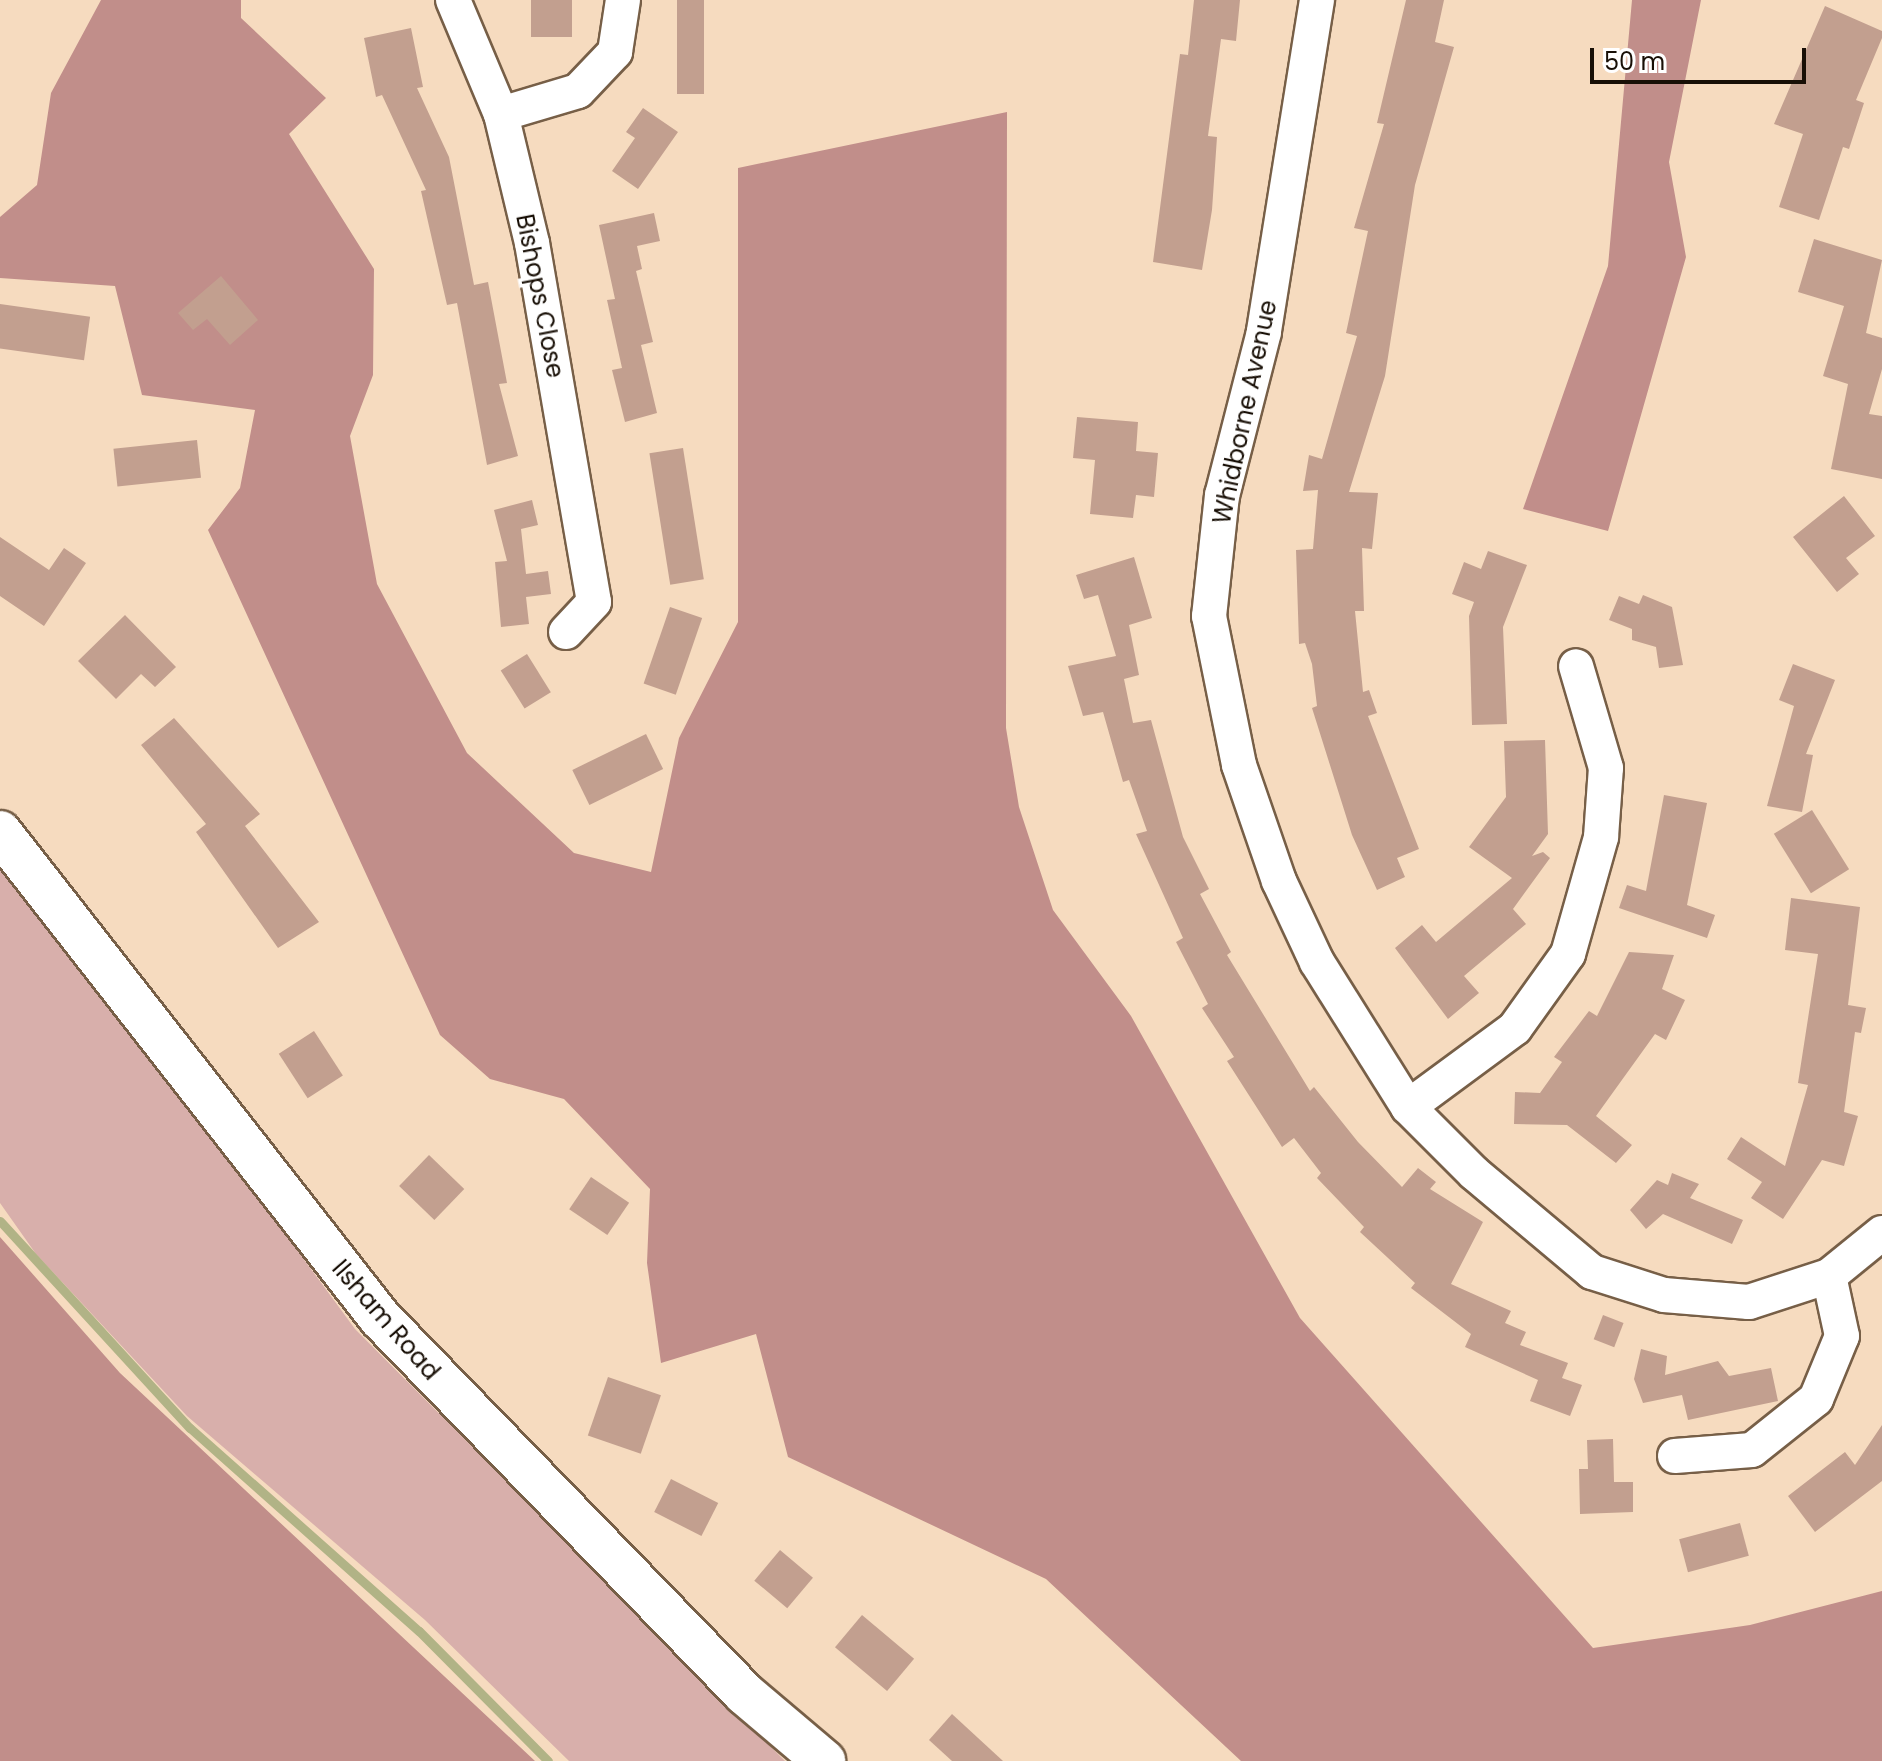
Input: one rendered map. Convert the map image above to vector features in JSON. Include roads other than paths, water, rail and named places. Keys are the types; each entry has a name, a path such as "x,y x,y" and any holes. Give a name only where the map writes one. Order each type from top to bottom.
{"street":[{"name":"Bishops Close","path":"453,0 501,114 532,243 608,606 566,632"},
{"path":"501,114 578,91 615,52 623,0"},
{"name":"Whidborne Avenue","path":"1317,0 1264,332 1222,495 1209,616 1239,765 1279,881 1317,962 1408,1107 1495,1193 1592,1272 1664,1295 1749,1302 1829,1276"},
{"path":"1408,1107 1515,1028 1568,954 1601,837 1606,768 1576,666"},
{"name":"Ilsham Road","path":"0,832 380,1318 745,1694 824,1761"},
{"path":"1675,1456 1752,1450 1816,1399 1842,1336 1829,1276 1882,1233"}],"waterway":[{"path":"0,1221 190,1428 419,1631 548,1761"}]}
